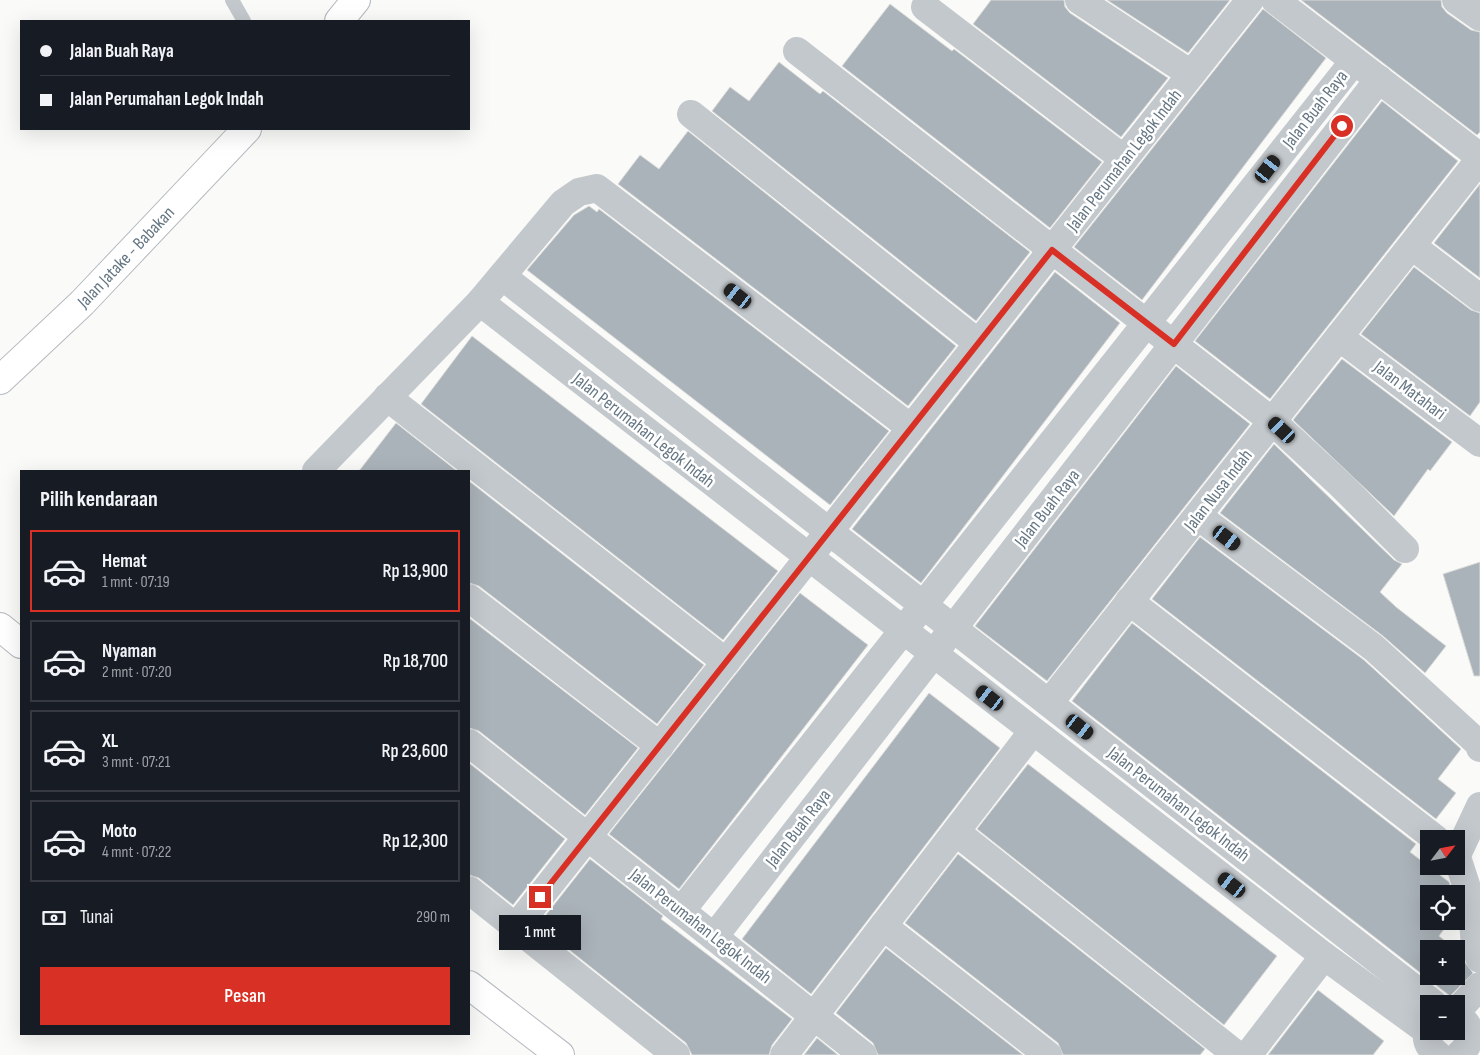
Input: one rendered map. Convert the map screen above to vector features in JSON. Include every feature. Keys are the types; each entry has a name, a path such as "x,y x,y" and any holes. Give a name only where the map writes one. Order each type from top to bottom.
{"main road":[{"path":"340,20 356,0"},
{"name":"Jalan Jatake - Babakan","path":"0,380 82,303 246,130"},
{"path":"0,627 20,643"},
{"path":"470,986 557,1054"}],"street":[{"path":"1078,0 1191,74"},
{"name":"Jalan Perumahan Legok Indah","path":"516,927 1250,0"},
{"path":"1275,0 1480,158"},
{"path":"1456,0 1480,17"},
{"path":"925,7 1124,159"},
{"path":"797,51 1272,421 1341,485 1404,549"},
{"name":"Jalan Buah Raya","path":"681,911 1354,61"},
{"name":"Jalan Buah Raya","path":"714,937 1379,79"},
{"path":"691,114 978,343"},
{"name":"Jalan Nusa Indah","path":"1049,703 1480,158"},
{"path":"317,470 480,302 563,203 579,192 596,188 911,428"},
{"path":"1412,246 1480,298"},
{"name":"Jalan Perumahan Legok Indah","path":"502,276 1422,995"},
{"name":"Jalan Perumahan Legok Indah","path":"480,302 1324,956 1427,1041"},
{"name":"Jalan Matahari","path":"1339,337 1480,442"},
{"path":"388,397 726,662"},
{"path":"1198,516 1374,648 1479,744 1480,748"},
{"path":"470,599 660,746"},
{"path":"1130,601 1424,830"},
{"path":"784,1055 1033,731"},
{"name":"Jalan Perumahan Legok Indah","path":"470,744 863,1055"},
{"path":"1465,836 1480,806"},
{"path":"956,832 1237,1055"},
{"path":"1463,875 1472,903 1475,949 1480,958"},
{"path":"470,891 676,1055"},
{"path":"883,926 1048,1055"},
{"path":"1248,1055 1324,956"},
{"path":"1459,1055 1468,1044 1465,1024 1480,986"}],"lane":[{"path":"232,0 243,20"}],"building":[{"path":"991,0 1064,0 1065,7 1070,13 1168,78 1121,137 973,24"},
{"path":"1107,0 1230,0 1188,53"},
{"path":"1301,0 1441,0 1442,7 1447,13 1471,30 1480,32 1480,132 1477,135"},
{"path":"890,4 952,51 954,49 1102,162 1050,228 842,66"},
{"path":"1263,9 1326,58 1142,300 1074,247"},
{"path":"779,62 820,94 823,91 1030,252 976,321 712,111 730,87 749,101"},
{"path":"1382,101 1458,161 1270,399 1195,341"},
{"path":"688,131 956,346 908,406 618,184 640,155 659,169"},
{"path":"1480,184 1480,278 1434,243"},
{"path":"589,206 597,212 599,209 889,431 830,505 527,270 574,215"},
{"path":"1414,267 1471,310 1480,313 1480,402 1470,416 1361,334"},
{"path":"1055,272 1120,323 921,583 852,529"},
{"path":"472,336 778,571 723,640 421,404"},
{"path":"1342,359 1452,442 1430,471 1428,469 1394,516 1293,420"},
{"path":"1176,366 1250,424 1047,681 975,626"},
{"path":"396,423 456,470 360,470"},
{"path":"1274,444 1394,560 1402,564 1380,592 1446,646 1425,673 1383,636 1220,513"},
{"path":"470,482 704,665 657,724 479,586 470,583"},
{"path":"1200,537 1364,660 1461,749 1438,779 1456,793 1436,819 1152,599"},
{"path":"1480,562 1480,676 1474,676 1443,574"},
{"path":"800,593 868,645 679,889 609,834"},
{"path":"470,619 638,748 585,815 479,731 470,728"},
{"path":"1132,623 1416,844 1410,852 1420,860 1420,875 1440,875 1450,885 1420,885 1420,930 1443,930 1439,936 1444,940 1420,940 1420,973 1072,701"},
{"path":"929,693 1000,748 811,994 742,939"},
{"path":"470,764 565,839 513,905 479,878 470,875"},
{"path":"1028,764 1277,956 1224,1025 977,829"},
{"path":"958,854 1205,1049 1200,1055 1063,1055 1058,1043 905,923"},
{"path":"590,859 663,916 661,919 792,1019 772,1045 769,1055 692,1055 686,1043 538,925"},
{"path":"886,948 1023,1055 878,1055 873,1043 836,1013"},
{"path":"1465,962 1473,973 1465,981"},
{"path":"1436,985 1461,985 1449,995"},
{"path":"1318,990 1384,1041 1373,1055 1268,1055"},
{"path":"817,1038 838,1055 804,1055"}],"route":[{"path":"540,897 1052,250 1174,344 1342,126"}]}
